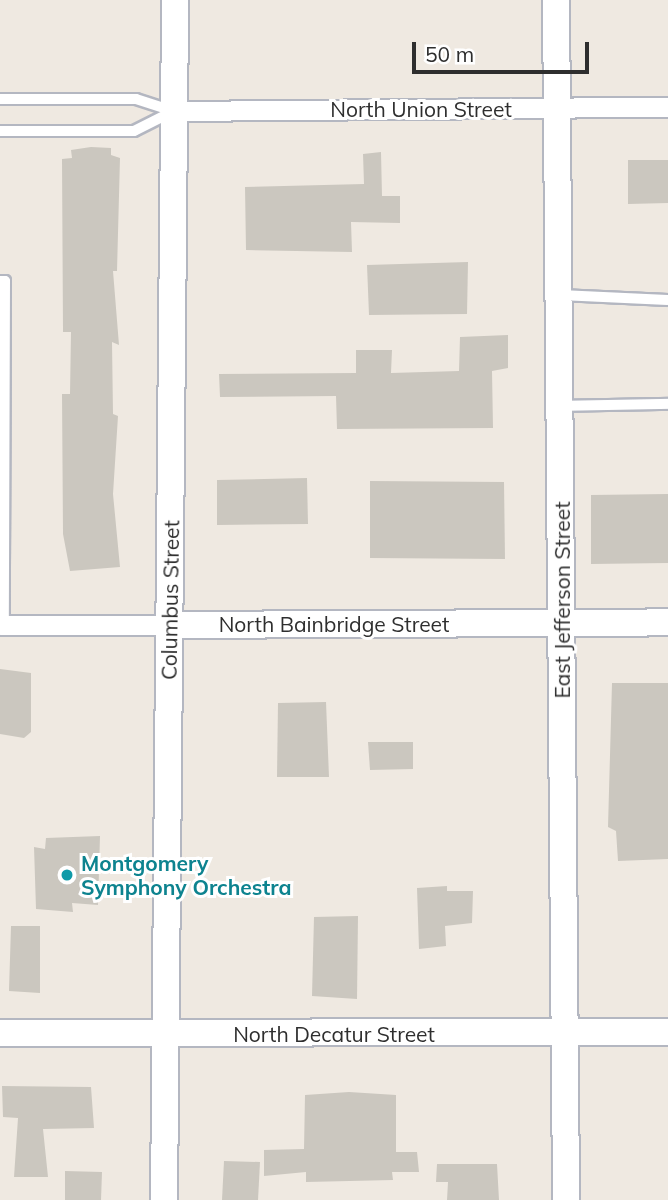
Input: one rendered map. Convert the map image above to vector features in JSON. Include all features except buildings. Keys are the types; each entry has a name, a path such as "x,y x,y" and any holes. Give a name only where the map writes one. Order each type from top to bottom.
{"main road":[{"name":"Columbus Street","path":"164,1200 175,0"},
{"name":"East Jefferson Street","path":"556,0 566,1200"},
{"name":"North Bainbridge Street","path":"170,625 668,622"},
{"name":"North Decatur Street","path":"0,1033 668,1032"}],"street":[{"name":"North Union Street","path":"174,111 668,107"},
{"name":"North Bainbridge Street","path":"2,625 170,625"}],"lane":[{"path":"0,99 136,99 174,111"},
{"path":"0,131 134,131 174,111"},
{"path":"0,281 5,281 2,625"},
{"path":"559,295 668,300"},
{"path":"560,406 668,404"}],"place":[{"name":"Montgomery Symphony Orchestra","path":"67,875"}]}
